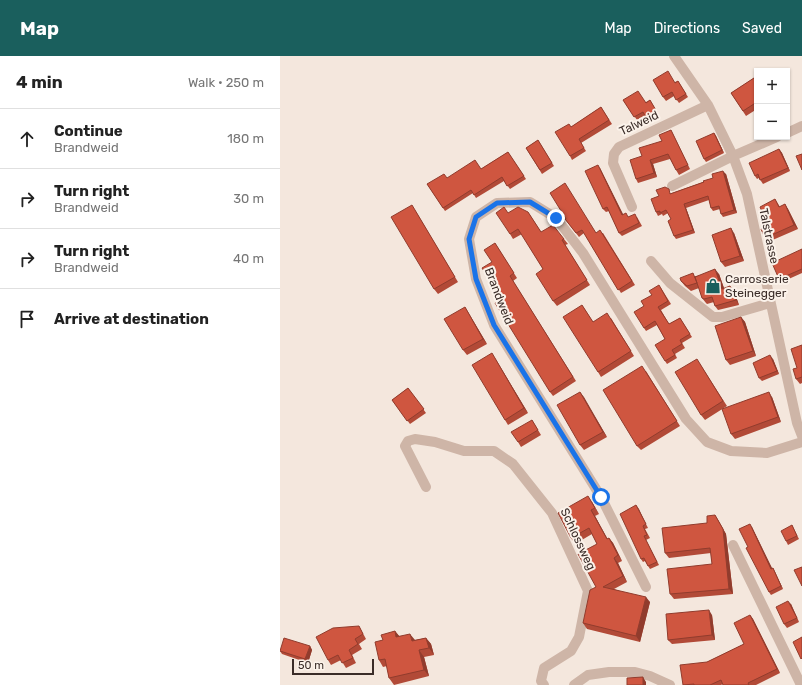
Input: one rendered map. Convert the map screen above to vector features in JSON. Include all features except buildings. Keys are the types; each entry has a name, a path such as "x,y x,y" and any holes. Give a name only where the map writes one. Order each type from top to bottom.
{"street":[{"name":"Talstrasse","path":"674,56 708,105 733,156 747,194 797,423 802,436"},
{"name":"Talweid","path":"632,207 613,163 614,154 619,147 708,105"},
{"path":"790,132 802,126"},
{"path":"672,186 733,156 770,140"},
{"name":"Brandweid","path":"646,587 601,497 494,325 476,279 469,239 476,217 497,203 530,202 556,218 583,253 686,419 707,442 731,451 767,453 802,442"},
{"path":"651,261 670,283 712,317 722,317 770,303"},
{"name":"Schlossweg","path":"426,486 405,446 408,441 415,439 435,442 464,451 494,451 513,464 552,513 588,591 579,637 571,651 544,668 541,681 544,685"},
{"path":"733,545 801,685"},
{"path":"574,685 588,675 616,672 635,672 650,676 670,685"}],"place":[{"name":"Carrosserie Steinegger","path":"713,286"}],"route":[{"path":"556,218 530,202 497,203 476,217 469,239 476,279 494,325 601,497"}]}
